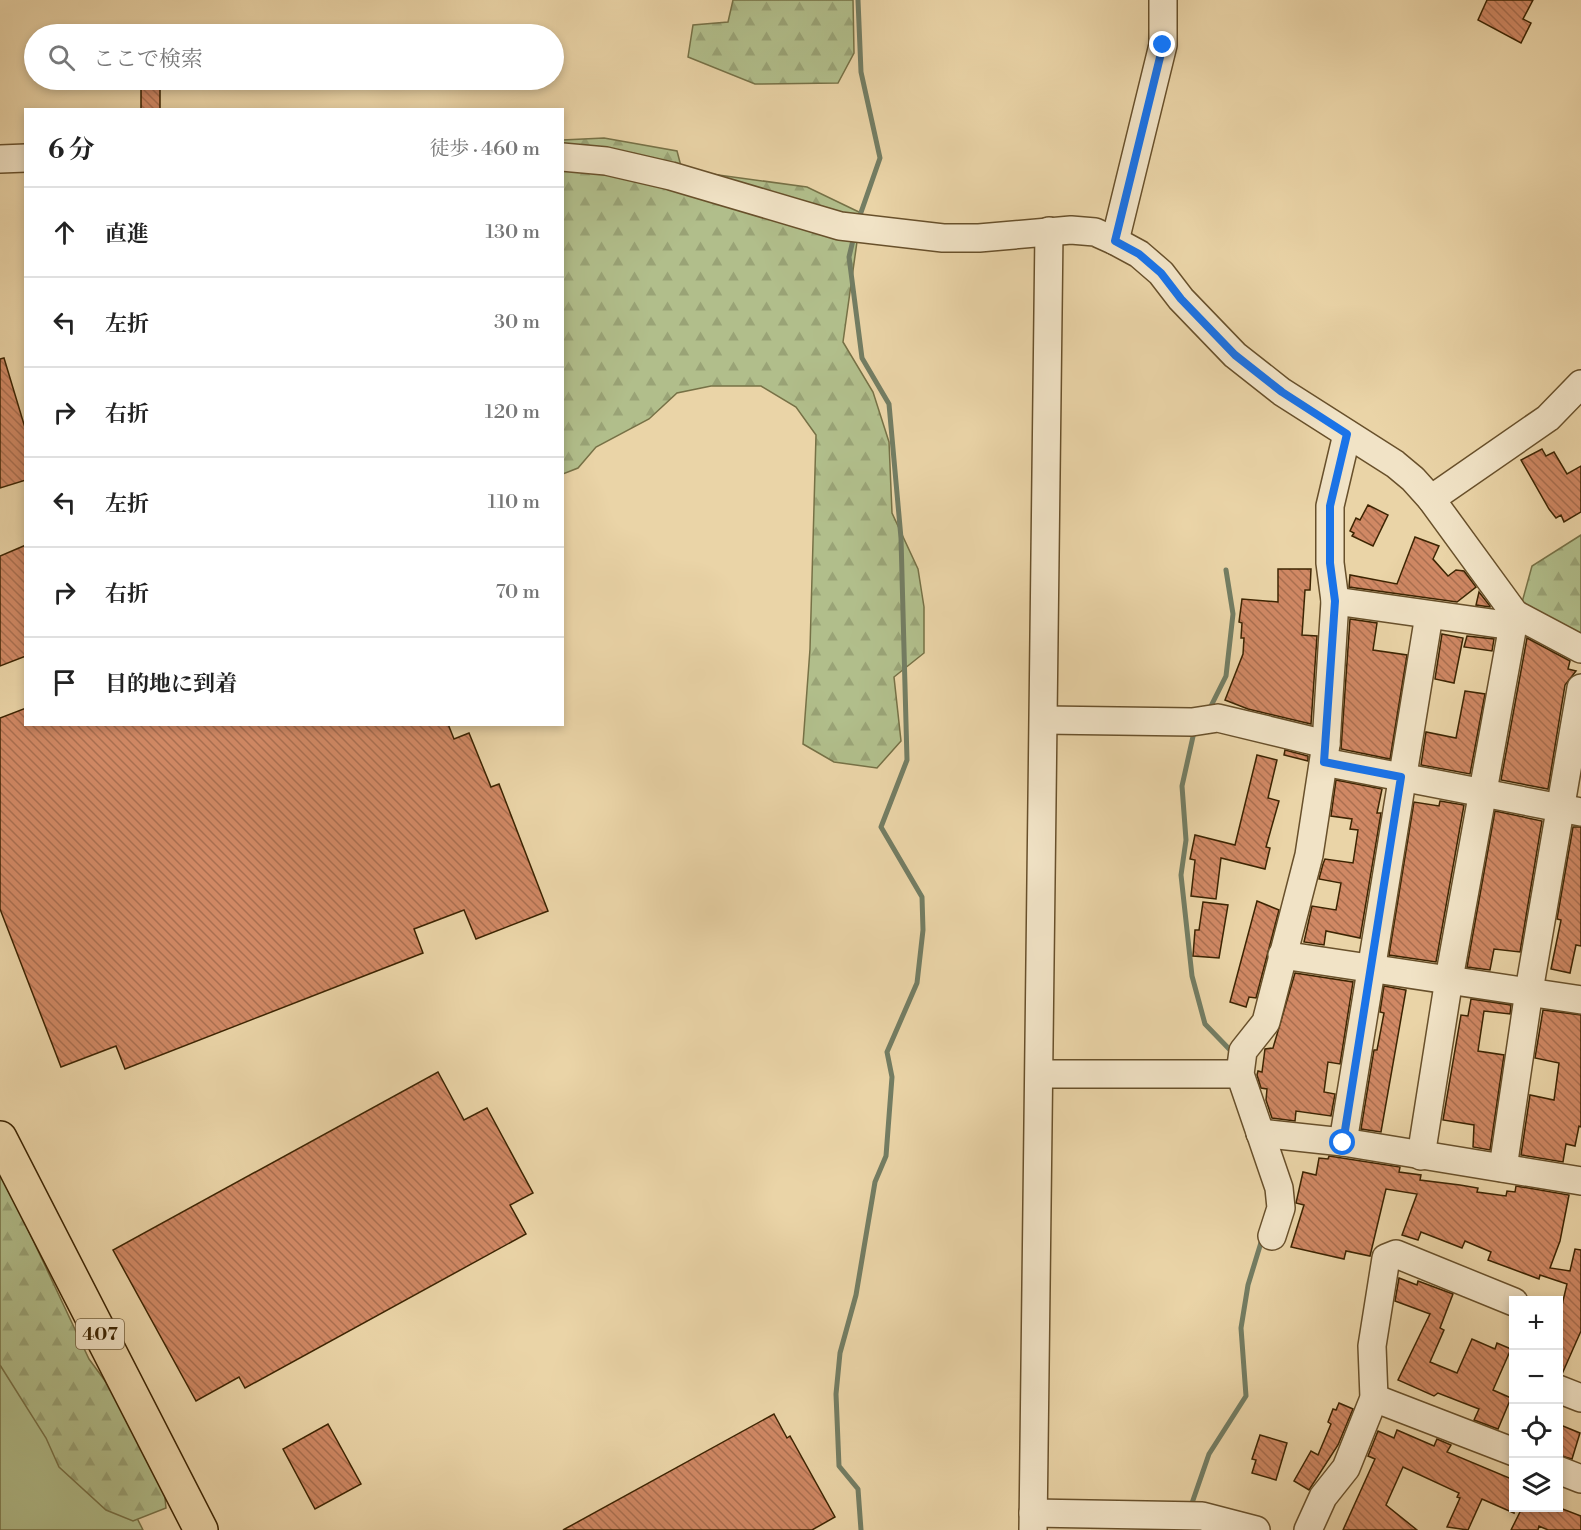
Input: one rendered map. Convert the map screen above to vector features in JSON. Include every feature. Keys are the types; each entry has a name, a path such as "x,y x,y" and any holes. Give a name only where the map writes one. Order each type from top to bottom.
{"highway":[{"name":"407","path":"0,1138 201,1530"}],"street":[{"path":"1115,241 1163,45 1163,0"},
{"path":"564,157 606,161 671,176 840,226 952,238 979,238 1049,231 1095,232 1139,254 1161,273 1181,299 1235,355 1282,392 1395,464 1431,499 1514,620 1449,979 1421,1156"},
{"path":"0,159 24,158"},
{"path":"1049,231 1033,1522 1202,1516 1256,1530"},
{"path":"1431,499 1548,418 1581,384"},
{"path":"1272,1236 1281,1208 1279,1188 1240,1074 1243,1051 1266,1022 1309,855 1325,753 1335,601 1330,563 1330,506 1347,434"},
{"path":"1335,601 1429,615 1514,620 1581,649"},
{"path":"1343,1143 1429,615"},
{"path":"1503,1168 1529,992 1571,810 1581,688"},
{"path":"1044,720 1192,722 1218,718 1401,777 1571,810"},
{"path":"1282,955 1581,1000"},
{"path":"1040,1074 1240,1074"},
{"path":"1260,1133 1343,1143 1581,1181"},
{"path":"1308,1530 1323,1497 1346,1468 1374,1398 1372,1346 1386,1258 1396,1254 1509,1300"},
{"path":"1563,1391 1581,1398"},
{"path":"1374,1398 1509,1450"},
{"path":"1563,1472 1581,1479"}],"green space":[{"path":"733,0 853,0 854,53 838,83 755,84 688,57 693,25 728,22"},
{"path":"604,138 677,151 682,170 807,187 861,213 843,342 873,392 889,442 892,513 918,569 924,607 924,653 894,677 901,741 877,768 834,762 803,744 810,649 816,435 796,407 761,386 711,386 677,393 649,419 596,447 578,468 564,474 564,140"},
{"path":"1581,535 1581,642 1521,606 1532,566"},
{"path":"0,1170 89,1359 114,1393 163,1478 166,1508 133,1521 106,1510 59,1467 46,1438 0,1365"},
{"path":"0,1245 143,1530 0,1530"}],"building":[{"path":"1487,0 1533,0 1523,19 1531,23 1521,43 1478,20"},
{"path":"141,90 160,90 160,108 141,108"},
{"path":"4,358 24,424 24,481 0,488 0,359"},
{"path":"1542,449 1546,456 1554,452 1567,474 1581,466 1581,512 1564,522 1561,515 1556,518 1549,509 1521,460"},
{"path":"1368,505 1388,515 1373,546 1352,536 1354,533 1350,531 1356,518 1360,520"},
{"path":"1415,537 1439,546 1433,559 1448,576 1456,570 1464,571 1476,587 1457,602 1349,587 1350,575 1397,584"},
{"path":"24,546 24,657 0,666 0,556"},
{"path":"1278,569 1311,569 1310,590 1305,590 1302,635 1317,636 1311,724 1248,709 1225,700 1243,654 1244,638 1241,638 1242,623 1239,622 1242,599 1278,602"},
{"path":"1479,592 1490,606 1490,607 1476,605"},
{"path":"1350,619 1377,623 1373,650 1407,655 1390,759 1341,749"},
{"path":"1442,634 1463,638 1454,683 1435,679"},
{"path":"1467,636 1494,639 1492,651 1464,647"},
{"path":"1527,638 1570,661 1568,669 1576,671 1565,685 1548,789 1501,780"},
{"path":"1465,691 1485,694 1470,774 1421,765 1426,732 1456,738"},
{"path":"24,709 24,726 449,726 454,739 469,733 491,787 499,784 548,911 476,939 464,910 414,929 423,953 125,1069 116,1046 61,1067 0,909 0,718"},
{"path":"1285,750 1308,756 1308,761 1284,755"},
{"path":"1257,755 1277,760 1268,798 1279,801 1266,847 1270,848 1265,869 1221,858 1216,899 1191,896 1195,860 1190,859 1195,835 1235,845"},
{"path":"1336,780 1382,789 1377,813 1381,813 1360,938 1326,931 1324,945 1304,942 1312,906 1336,910 1341,883 1319,879 1323,864 1325,859 1353,863 1358,830 1350,829 1352,819 1331,816"},
{"path":"1440,801 1464,805 1436,962 1389,955 1414,802 1439,806"},
{"path":"1495,811 1542,821 1520,952 1494,949 1490,970 1467,967"},
{"path":"1573,827 1581,827 1581,946 1576,945 1570,973 1551,969 1561,920 1557,919"},
{"path":"1257,901 1279,910 1256,998 1249,997 1246,1007 1230,1002"},
{"path":"1203,902 1228,905 1219,958 1193,956 1195,930 1199,930"},
{"path":"1295,973 1353,982 1340,1064 1328,1062 1324,1092 1335,1094 1331,1116 1296,1111 1295,1121 1272,1118 1266,1100 1267,1089 1261,1088 1257,1075 1258,1071 1262,1072 1265,1049 1273,1048"},
{"path":"1384,986 1406,990 1381,1132 1361,1129 1374,1050 1377,1050 1384,1013 1380,1012"},
{"path":"1471,999 1511,1005 1510,1014 1484,1011 1478,1051 1504,1055 1490,1150 1473,1147 1474,1125 1443,1120 1461,1015 1468,1016"},
{"path":"1543,1010 1581,1015 1581,1127 1579,1126 1575,1146 1566,1144 1563,1162 1521,1155 1530,1095 1554,1100 1559,1063 1535,1058"},
{"path":"438,1072 464,1120 487,1108 533,1193 510,1205 526,1234 245,1388 239,1377 196,1401 113,1250"},
{"path":"1329,1156 1400,1167 1399,1172 1421,1175 1420,1180 1478,1188 1477,1192 1506,1196 1507,1191 1515,1192 1516,1186 1569,1195 1560,1241 1550,1268 1570,1271 1575,1249 1581,1250 1581,1331 1563,1372 1563,1301 1567,1284 1540,1275 1539,1279 1488,1260 1491,1252 1465,1241 1462,1248 1421,1232 1418,1240 1402,1235 1417,1194 1386,1189 1370,1256 1346,1251 1344,1259 1291,1247 1304,1205 1296,1203 1303,1172 1316,1175 1319,1158 1328,1159"},
{"path":"1399,1278 1417,1285 1418,1281 1453,1294 1440,1328 1444,1330 1430,1362 1457,1373 1472,1339 1495,1349 1497,1343 1509,1348 1509,1354 1493,1390 1509,1397 1509,1403 1498,1429 1474,1420 1479,1409 1438,1393 1434,1396 1398,1380 1430,1314 1395,1301"},
{"path":"1339,1403 1353,1409 1338,1445 1309,1490 1294,1481 1311,1451 1318,1455 1331,1424 1328,1422 1333,1409 1336,1410"},
{"path":"774,1414 787,1438 790,1436 835,1517 812,1530 563,1530"},
{"path":"328,1424 361,1484 315,1509 283,1449"},
{"path":"1563,1426 1580,1433 1572,1459 1563,1456"},
{"path":"1397,1430 1434,1446 1437,1439 1451,1445 1447,1452 1509,1478 1509,1511 1482,1499 1468,1530 1447,1527 1460,1498 1457,1497 1459,1493 1403,1467 1386,1505 1417,1530 1343,1530 1375,1459 1368,1456 1378,1431 1394,1438"},
{"path":"1260,1435 1287,1443 1276,1480 1252,1473 1256,1460 1252,1459"},
{"path":"1563,1509 1581,1516 1581,1530 1548,1530 1539,1526 1538,1530 1511,1530 1520,1512 1563,1512"}],"waterway":[{"path":"858,0 861,72 880,158 858,221"},
{"path":"854,236 849,257 862,358 889,404 901,538 907,760 881,827 922,897 923,930 917,983 887,1052 892,1077 886,1156 875,1182 856,1295 840,1353 836,1394 839,1466 858,1489 861,1530"},
{"path":"1209,710 1226,676 1233,614 1226,570"},
{"path":"1194,732 1182,786 1186,840 1181,875 1192,976 1205,1024 1233,1053"},
{"path":"1191,1506 1209,1454 1246,1396 1241,1328 1248,1285 1263,1236"}],"route":[{"path":"1163,45 1115,241 1139,254 1161,273 1181,299 1235,355 1282,392 1347,434 1330,506 1330,563 1335,601 1324,762 1401,777 1343,1143"}]}
